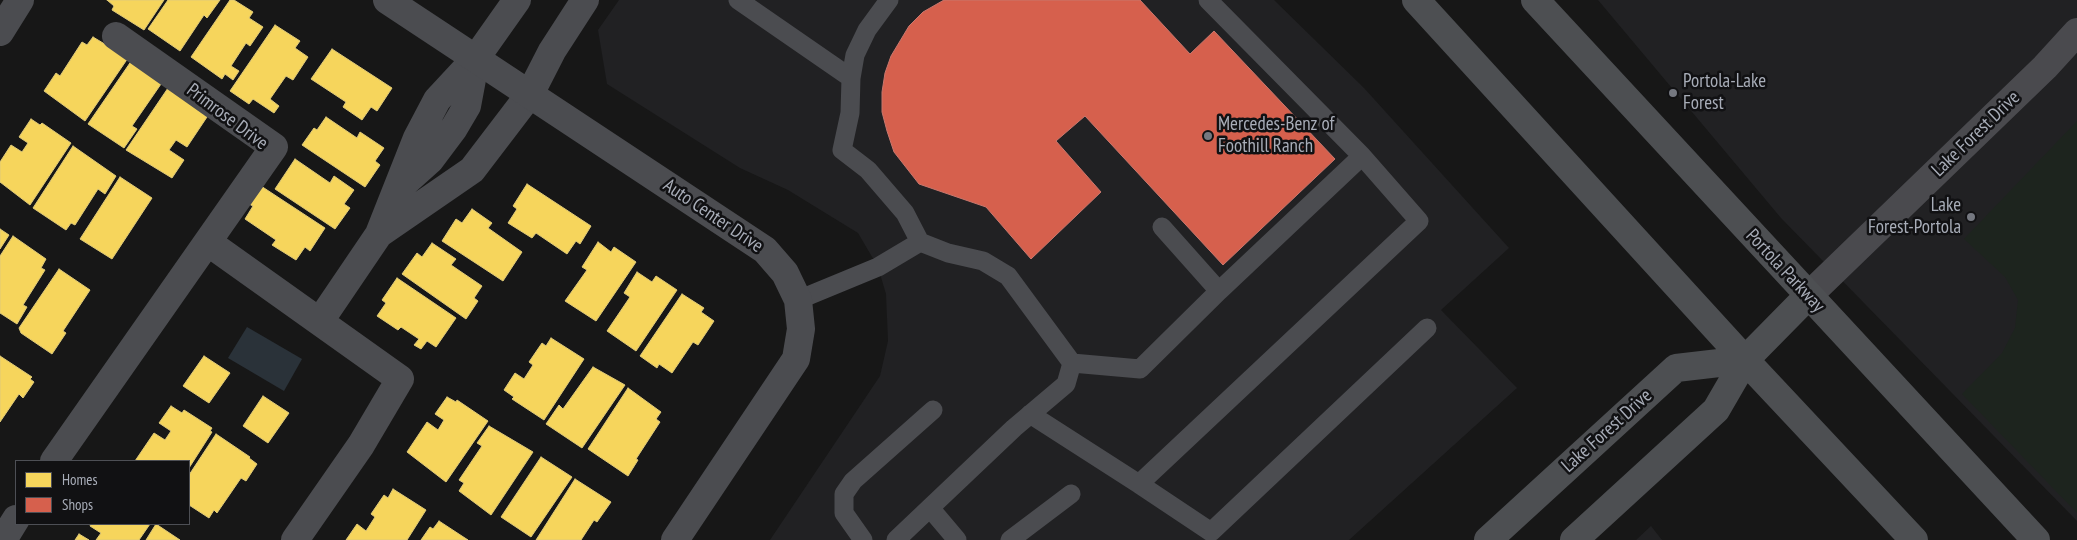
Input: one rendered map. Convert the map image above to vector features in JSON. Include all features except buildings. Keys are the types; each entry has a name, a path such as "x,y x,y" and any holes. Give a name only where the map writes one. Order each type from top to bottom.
{"main road":[{"path":"1416,0 1745,360 1914,540"},
{"name":"Portola Parkway","path":"1535,0 2036,540"},
{"name":"Lake Forest Drive","path":"1574,540 1716,410 1745,360 1808,296 2045,67 2077,32"},
{"name":"Lake Forest Drive","path":"1488,540 1676,368 1745,360"}],"street":[{"path":"0,32 20,0"},
{"name":"Auto Center Drive","path":"387,0 765,250 785,273 798,300 801,329 796,359 675,540"},
{"path":"320,321 379,234 398,189 422,154 437,100 476,58 517,0"},
{"path":"379,234 472,170 530,94 552,51 585,0"},
{"name":"Primrose Drive","path":"55,460 209,243 274,147 116,36"},
{"path":"209,243 400,380 361,445 295,540"},
{"path":"3,540 15,521"}],"lane":[{"path":"738,0 851,78"},
{"path":"889,0 867,30 855,55 851,78 850,113 842,150 868,170 905,213 920,242 948,253 983,261 1008,276 1072,363 1140,369 1219,291 1362,156"},
{"path":"1139,484 1419,220 1362,156 1208,0"},
{"path":"422,154 456,180"},
{"path":"1162,227 1219,291"},
{"path":"798,300 878,267 920,242"},
{"path":"1030,414 1211,532 1427,328"},
{"path":"896,540 1030,414 1066,384 1072,363"},
{"path":"864,540 844,513 844,494 853,482 934,410"},
{"path":"1010,540 1071,494"},
{"path":"930,508 957,540"}],"shaded area":[{"path":"619,0 1274,0 1364,88 1509,248 1441,310 1517,388 1349,540 770,540 880,376 888,341 886,294 878,267 858,233 788,190 740,168 607,84 598,30"},
{"path":"1598,0 2077,0 2077,521 1781,218"},
{"path":"2077,121 2077,513 1962,394 2002,353 2015,328 2018,300 2005,277 1964,239"},
{"path":"247,327 302,359 284,391 228,358"},
{"path":"1651,526 1662,540 1636,540"}],"place":[{"name":"Portola-Lake Forest","path":"1673,93"},
{"name":"Mercedes-Benz of Foothill Ranch","path":"1208,136"},
{"name":"Lake Forest-Portola","path":"1971,217"}]}
